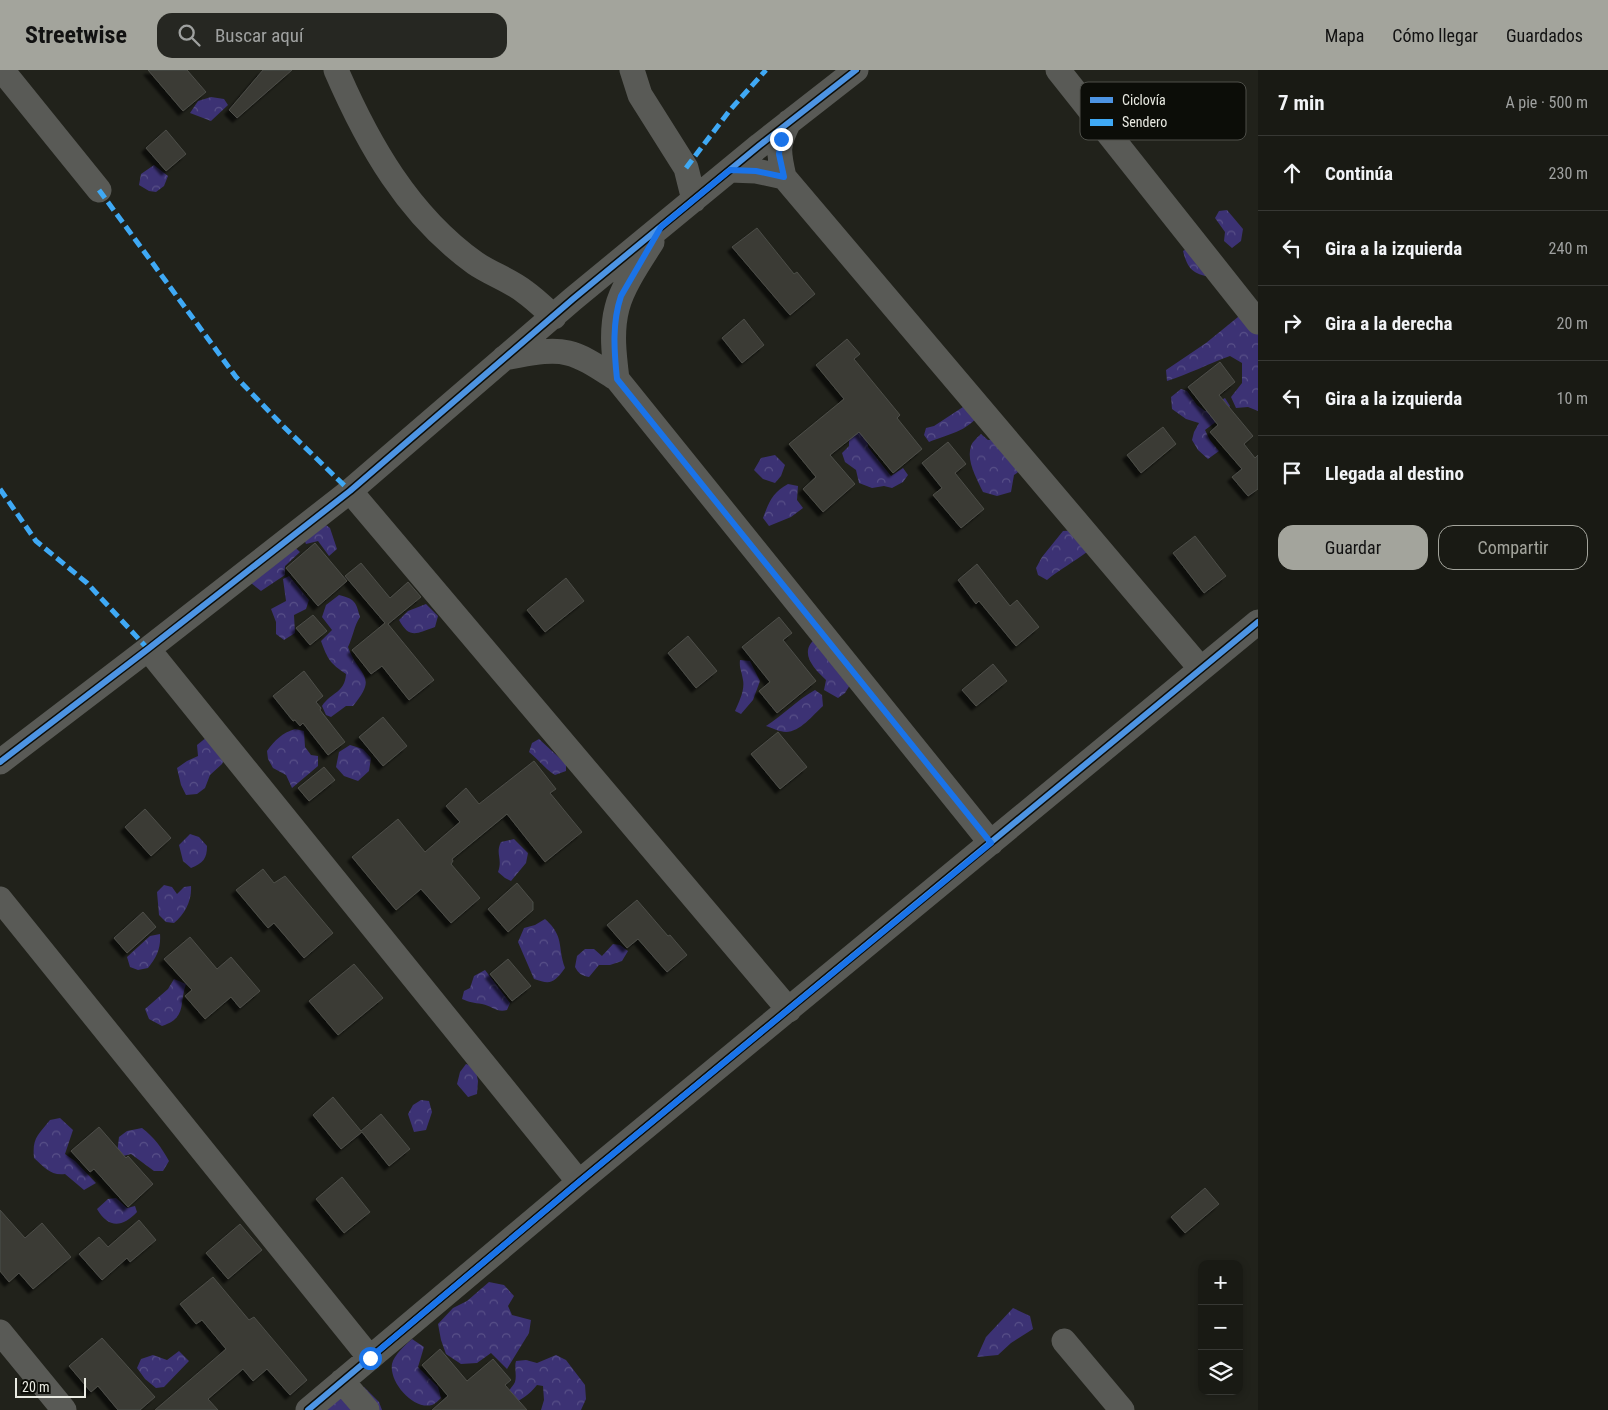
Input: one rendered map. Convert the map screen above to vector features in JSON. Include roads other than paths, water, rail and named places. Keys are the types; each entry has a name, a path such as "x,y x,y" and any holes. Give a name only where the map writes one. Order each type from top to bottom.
{"street":[{"path":"2,70 99,190"},
{"path":"336,70 355,113 390,174 428,222 476,263 524,291 554,317"},
{"path":"632,70 640,95 686,168 694,200"},
{"path":"0,762 350,491 504,358 661,227 789,122 856,70"},
{"path":"1058,70 1080,98"},
{"path":"789,122 781,139 779,154 784,177 1201,668"},
{"path":"1114,140 1258,322"},
{"path":"730,170 756,171 784,177"},
{"path":"617,379 614,346 617,308 621,296 661,227"},
{"path":"504,358 548,351 567,352 586,360 617,379 991,843"},
{"path":"350,491 789,1010"},
{"path":"308,1410 579,1182 1258,622"},
{"path":"148,649 579,1182"},
{"path":"0,899 370,1358"},
{"path":"0,1332 64,1410"},
{"path":"1064,1341 1122,1410"},
{"path":"342,1381 367,1410"}]}
